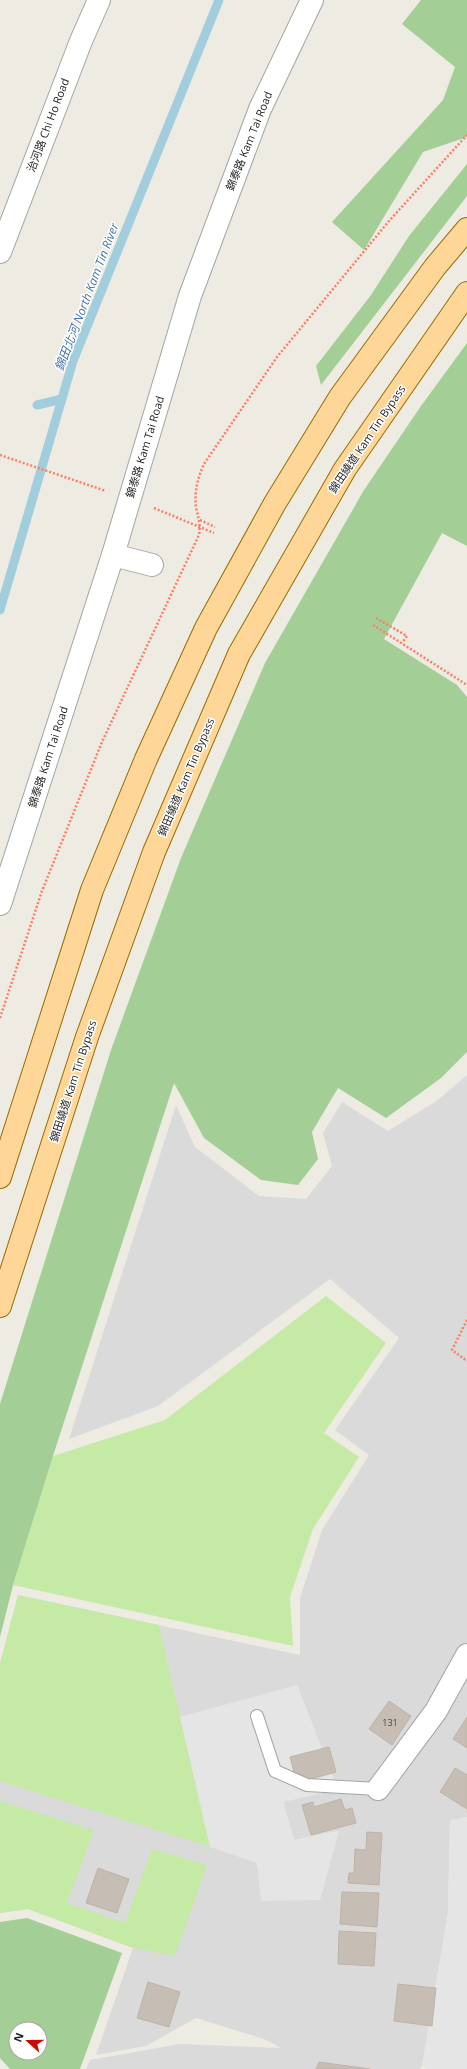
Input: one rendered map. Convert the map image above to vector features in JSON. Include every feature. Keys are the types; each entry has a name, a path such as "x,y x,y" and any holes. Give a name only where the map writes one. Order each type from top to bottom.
{"main road":[{"path":"0,1177 92,890 146,759 206,628 275,503 340,397 435,267 467,229"},
{"name":"錦田繞道 Kam Tin Bypass","path":"0,1306 87,1037 154,852 239,654 345,469 467,293"}],"street":[{"name":"治河路 Chi Ho Road","path":"0,252 81,41 99,0"},
{"name":"錦泰路 Kam Tai Road","path":"0,904 113,555 190,296 260,109 312,0"},
{"path":"113,555 152,565"},
{"path":"378,1789 436,1711 467,1655"}],"lane":[{"path":"257,1716 275,1771 307,1785 378,1789"}],"path":[{"path":"0,1018 42,891 102,742 195,544 201,527 195,496 199,473 272,363 384,227 467,135"},
{"path":"0,455 105,491"},
{"path":"129,499 214,533"},
{"path":"199,520 215,527"},
{"path":"376,618 407,636 402,643"},
{"path":"373,625 467,685"},
{"path":"467,1320 452,1350 467,1361"}],"shaded area":[{"path":"467,1075 467,1817 450,1821 448,1913 422,2066 420,2069 370,2069 319,2062 316,2069 86,2069 90,2060 180,2044 281,2048 264,2039 196,2018 146,2046 96,2055 133,1948 28,1909 0,1913 0,1664 18,1595 300,1655 300,1598 322,1530 369,1455 335,1430 399,1338 330,1279 158,1406 69,1439 176,1105 195,1147 259,1196 306,1199 332,1166 323,1133 342,1102 388,1131 438,1100","holes":["297,1685 337,1789 283,1802 294,1840 338,1831 262,1900 257,1863"]},
{"path":"297,1685 338,1789 283,1802 294,1840 339,1831 320,1900 261,1901 257,1863 210,1847 180,1717"},
{"path":"467,1817 467,2069 427,2069 422,2066 448,1913 450,1820"}],"green space":[{"path":"421,0 467,0 467,137 423,152 364,250 332,222 443,100 455,67 402,24"},
{"path":"467,164 467,196 321,385 316,366 371,295 409,236"},
{"path":"467,343 467,546 442,533 384,639 457,685 467,697 467,1052 441,1078 386,1118 338,1088 312,1132 318,1159 298,1185 261,1180 204,1138 174,1083 53,1456 13,1585 0,1637 0,1404 111,1050 181,858 265,663 364,490 421,406"},
{"path":"326,1296 386,1343 324,1433 359,1457 313,1529 290,1597 293,1646 13,1585 53,1456 165,1420"},
{"path":"18,1595 159,1625 210,1847 0,1781 0,1664"},
{"path":"0,1801 94,1830 67,1903 125,1923 152,1849 207,1865 175,1956 133,1948 28,1909 0,1913"},
{"path":"27,1918 122,1953 80,2069 10,2069 0,2058 0,1922"}],"building":[{"path":"389,1701 411,1716 392,1745 369,1729"},
{"path":"467,1717 467,1748 453,1739"},
{"path":"329,1747 336,1772 297,1783 290,1757"},
{"path":"455,1768 467,1775 467,1809 440,1792"},
{"path":"341,1799 345,1810 352,1808 356,1823 311,1835 302,1805 313,1802 314,1807"},
{"path":"367,1832 382,1833 379,1885 348,1883 349,1873 354,1873 355,1849 366,1850"},
{"path":"98,1868 129,1879 117,1913 86,1903"},
{"path":"342,1892 379,1893 377,1927 340,1924"},
{"path":"339,1931 376,1933 374,1966 338,1964"},
{"path":"148,1982 180,1992 169,2027 137,2018"},
{"path":"398,1984 436,1988 432,2026 394,2021"},
{"path":"319,2062 370,2069 316,2069"}],"waterway":[{"name":"錦田北河 North Kam Tin River","path":"0,610 73,361 219,0"},
{"path":"37,405 62,399"}]}
